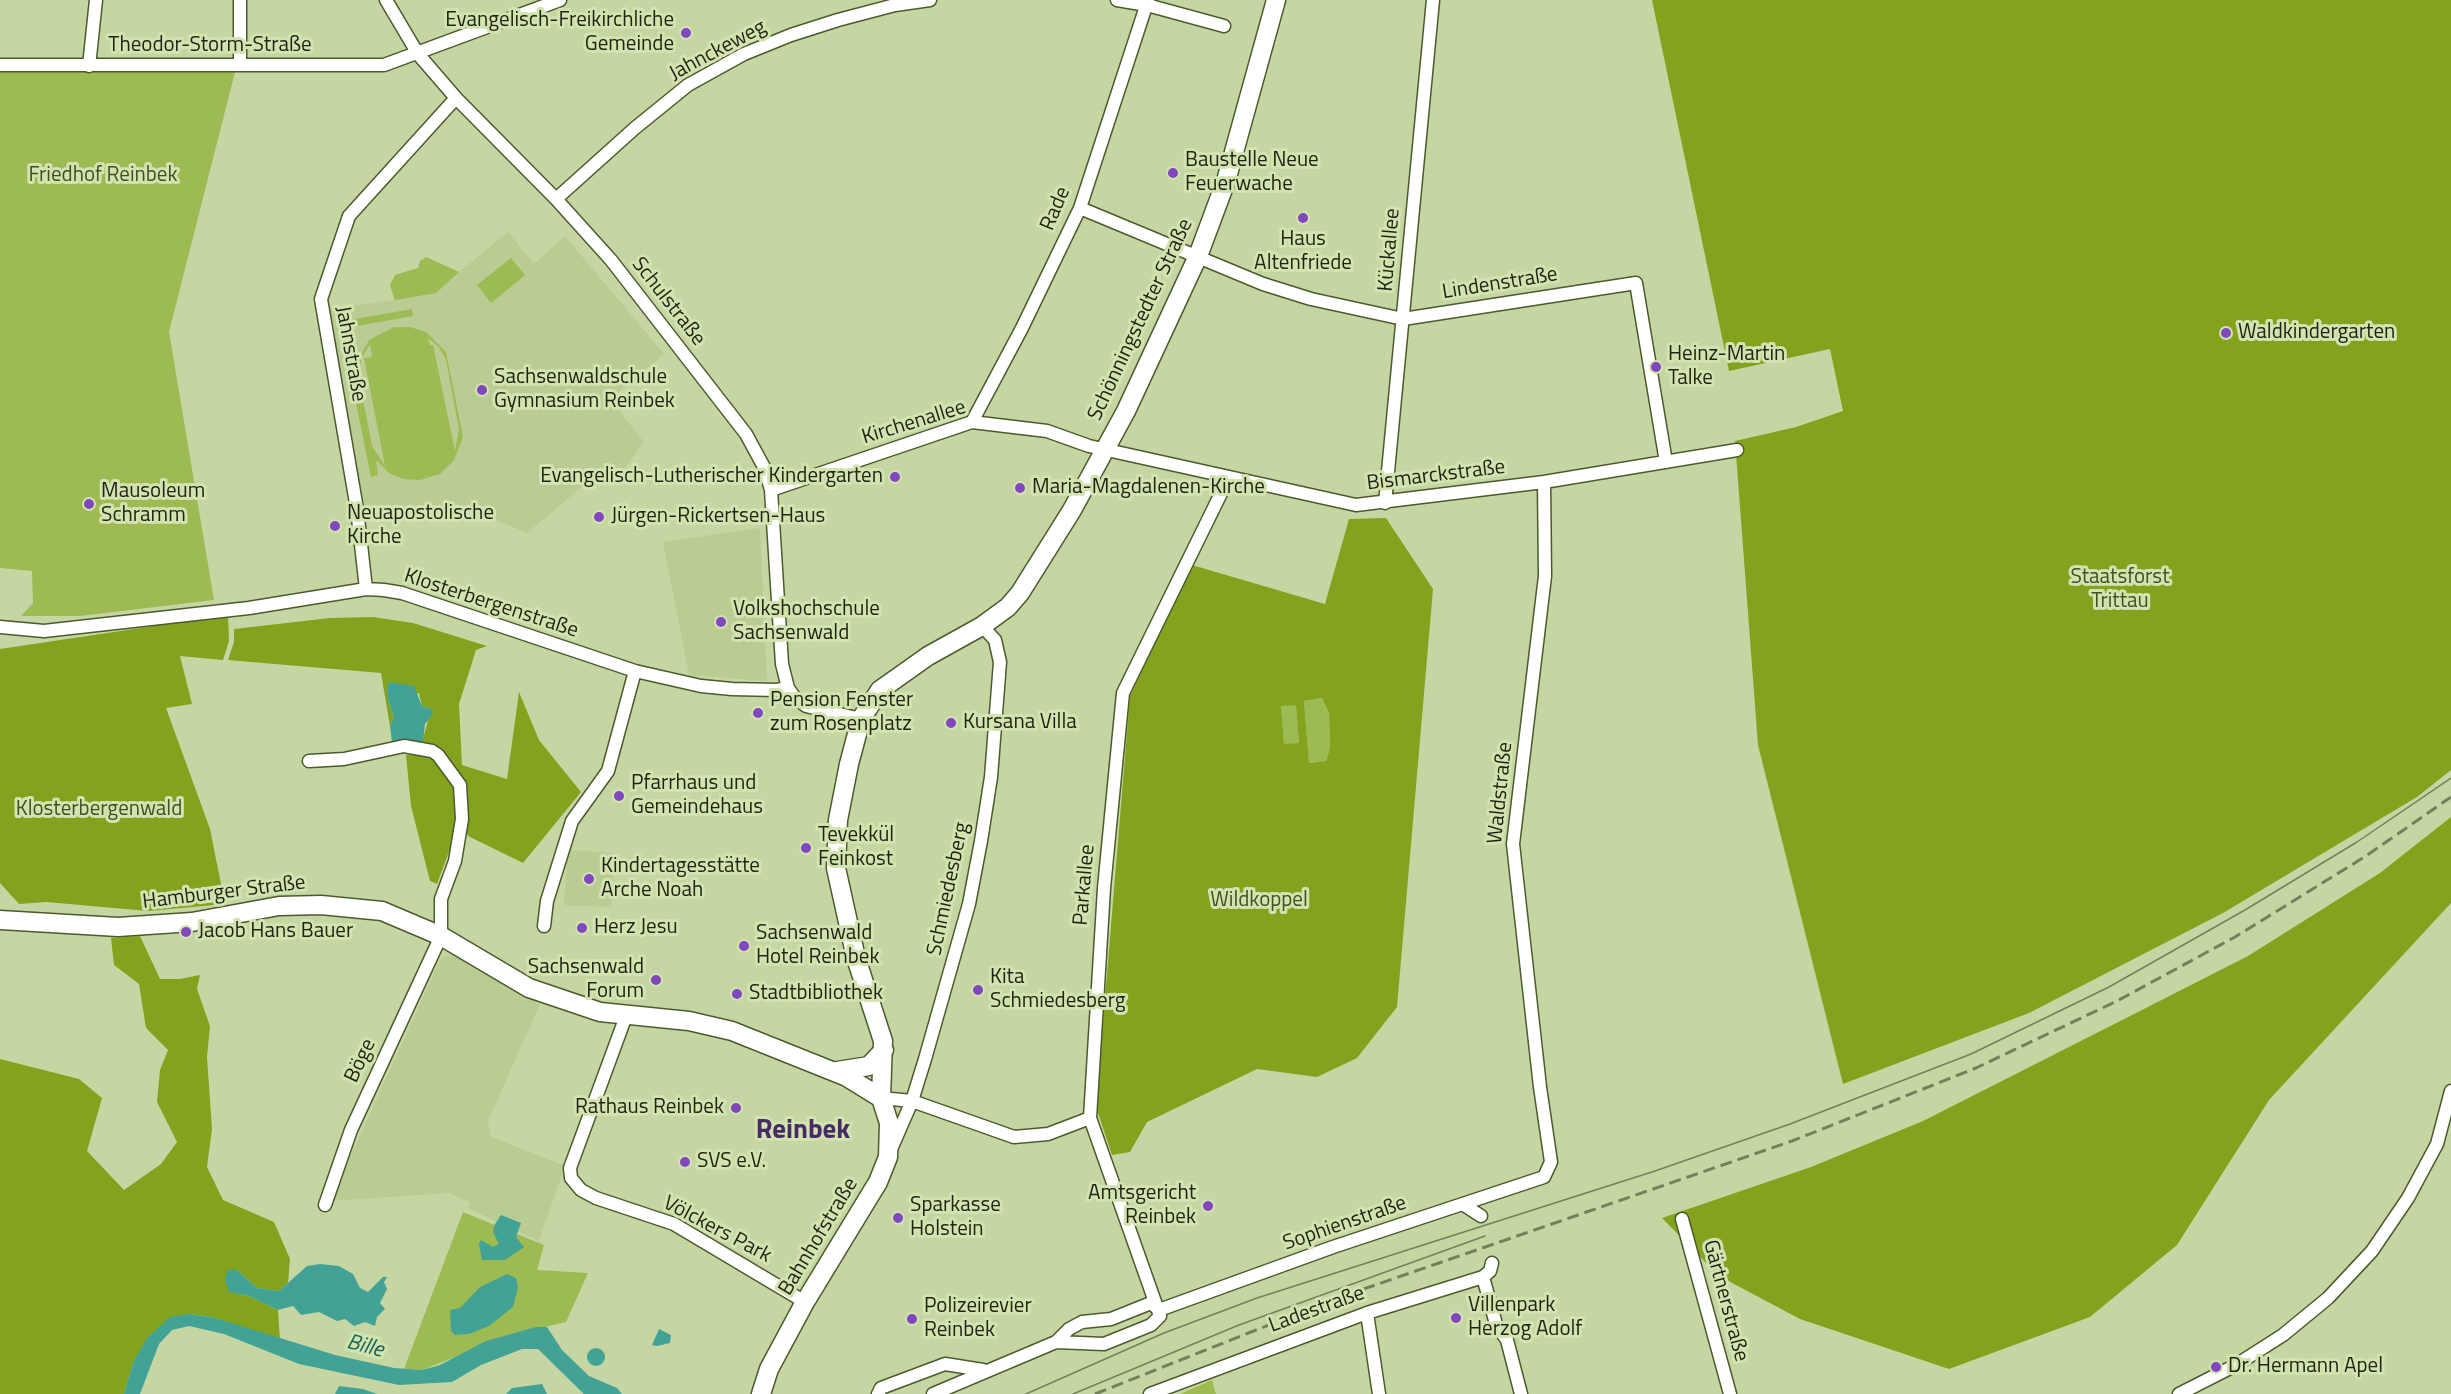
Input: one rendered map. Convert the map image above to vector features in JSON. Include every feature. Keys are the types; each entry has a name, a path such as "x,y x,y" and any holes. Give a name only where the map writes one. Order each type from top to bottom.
{"main road":[{"name":"Schönningstedter Straße","path":"835,854 838,820 847,770 861,719 880,690 928,656 982,626 1008,607 1020,593 1106,449 1198,256 1229,173 1276,0"},
{"name":"Bahnhofstraße","path":"761,1394 769,1369 805,1302 858,1218 878,1182 888,1157 889,1123 881,1098 884,1050 872,1001 856,958 835,854"},
{"name":"Hamburger Straße","path":"0,920 118,927 192,922 279,906 321,905 382,911 441,936 529,988 600,1012 689,1021 732,1030 840,1074 881,1098"},
{"path":"840,1074 865,1068 876,1061 884,1050"},
{"path":"840,1074 872,1081 882,1075"}],"street":[{"path":"89,66 96,0"},
{"path":"240,0 240,65"},
{"name":"Schulstraße","path":"386,0 418,54 456,98 556,199 629,282 734,417 765,469 771,490 782,664 788,688"},
{"name":"Theodor-Storm-Straße","path":"0,65 377,65 418,54 560,0"},
{"name":"Jahnckeweg","path":"556,199 635,128 688,85 744,54 791,35 838,20 896,5 930,0"},
{"path":"1117,0 1147,2 1224,26"},
{"name":"Kückallee","path":"1385,503 1433,0"},
{"name":"Rade","path":"972,422 1022,327 1080,208 1147,2"},
{"name":"Jahnstraße","path":"366,589 357,509 321,299 349,216 456,98"},
{"name":"Lindenstraße","path":"1080,208 1263,284 1311,299 1403,319 1636,283 1666,462"},
{"name":"Kirchenallee","path":"771,490 972,422 1047,431 1106,449"},
{"name":"Bismarckstraße","path":"1106,449 1356,505 1544,482 1737,450"},
{"name":"Parkallee","path":"1159,1310 1090,1118 1104,888 1123,693 1229,477"},
{"name":"Waldstraße","path":"1544,482 1545,576 1513,844 1540,1087 1551,1162 1544,1177"},
{"name":"Klosterbergenstraße","path":"0,627 44,631 249,608 366,589 402,593 635,671 711,687 777,690 788,688"},
{"name":"Schmiedesberg","path":"888,1157 912,1101 969,904 991,777 1000,662 995,640 982,626"},
{"path":"544,926 554,876 572,821 608,771 635,671"},
{"path":"788,688 795,698 806,706 861,719"},
{"path":"309,762 344,759 389,748 413,746 438,755 453,774 460,784 462,819 455,861 441,899 441,936"},
{"name":"Böge","path":"325,1205 351,1130 441,936"},
{"name":"Völckers Park","path":"626,1016 570,1168 571,1178 581,1190 596,1198 674,1224 805,1302"},
{"path":"2179,1394 2236,1365 2283,1335 2328,1298 2372,1251 2408,1198 2437,1144 2451,1091"},
{"path":"881,1098 912,1101 1014,1137 1048,1134 1090,1118"},
{"name":"Sophienstraße","path":"1159,1310 1333,1247 1544,1177"},
{"path":"1464,1205 1481,1216"},
{"name":"Gärtnerstraße","path":"1682,1219 1730,1394"},
{"path":"1492,1263 1490,1271 1483,1277 1496,1324 1507,1340 1521,1394"},
{"name":"Ladestraße","path":"1150,1394 1366,1313 1483,1277"},
{"name":"Sophienstraße","path":"933,1394 1056,1342 1069,1329 1082,1322 1111,1318 1151,1303 1159,1310 1160,1316 1151,1325 1104,1344 1056,1342"},
{"path":"1366,1313 1379,1394"},
{"name":"Sophienstraße","path":"878,1394 881,1388 945,1364 957,1364 969,1369 990,1369"}],"shaded area":[{"name":"Sachsenwaldschule Gymnasium Reinbek","path":"508,232 534,264 565,236 664,354 610,399 644,442 622,472 588,482 527,533 478,512 427,507 368,516 362,503 328,309 394,300 390,285 395,275 418,268 420,261 426,257 459,272"},
{"name":"Volkshochschule Sachsenwald","path":"760,528 767,681 689,675 663,542"},
{"name":"Kindertagesstätte Arche Noah","path":"568,850 615,853 611,907 564,905"},
{"path":"451,954 540,1004 488,1121 491,1137 565,1166 539,1241 469,1209 470,1202 448,1193 330,1201 441,958"}],"green space":[{"name":"Staatsforst Trittau","path":"1652,0 2451,0 2451,770 2417,797 2223,913 2029,1013 1843,1084 1758,745 1735,441 1796,427 1843,411 1830,349 1729,371"},
{"name":"Friedhof Reinbek","path":"0,71 235,72 169,332 214,600 80,616 21,616 33,603 32,571 0,568"},
{"path":"426,257 459,272 436,293 395,300 390,285 395,275 418,268 420,261"},
{"path":"511,258 525,275 491,303 477,285"},
{"path":"412,309 413,316 351,327 350,320"},
{"path":"346,317 356,364 369,340 394,327 410,327 426,332 446,352 463,437 454,460 440,474 420,480 404,479 389,473 376,460 378,475 371,477 339,319","holes":["428,338 439,347 446,360 459,429 455,451 433,345 430,345","370,344 372,357 364,358 385,466 372,446 359,378 361,359"]},
{"name":"Wildkoppel","path":"1386,518 1433,589 1397,1007 1357,1058 1317,1077 1257,1069 1147,1122 1130,1152 1112,1155 1096,1107 1130,696 1192,565 1325,604 1349,519","holes":["1322,698 1329,713 1330,748 1326,761 1309,763 1304,701","1296,705 1299,743 1284,744 1281,706"]},
{"name":"Klosterbergenwald","path":"228,615 229,641 223,660 180,656 192,704 166,708 210,829 225,904 148,911 46,902 19,904 0,883 0,649"},
{"path":"373,617 413,623 487,646 476,650 459,704 462,765 507,779 519,692 539,740 581,792 523,863 470,837 458,827 437,884 430,881 411,806 406,755 419,754 431,709 422,706 419,693 388,701 394,717 390,726 381,673 228,660 234,642 234,629 330,618"},
{"path":"1322,698 1329,713 1330,748 1326,761 1309,763 1304,701"},
{"path":"1296,704 1299,743 1284,745 1281,706"},
{"path":"2451,817 2451,903 2269,1100 2177,1245 2090,1317 1949,1369 1800,1319 1719,1276 1662,1218 1811,1167 1923,1121 2136,1013 2248,956 2380,873"},
{"path":"140,936 160,979 180,979 200,975 197,989 210,1026 207,1057 212,1129 207,1167 223,1200 274,1222 290,1259 288,1283 279,1291 257,1288 237,1270 230,1292 249,1296 278,1310 280,1340 212,1317 188,1314 133,1363 124,1394 0,1394 0,1059 79,1079 102,1098 87,1151 124,1190 161,1164 177,1142 157,1102 160,1070 168,1050 146,1028 139,984 114,965 111,938"},
{"path":"463,1212 544,1245 537,1270 588,1273 566,1322 514,1334 422,1370 404,1369"},
{"path":"1212,1380 1216,1394 1180,1394"}],"water":[{"path":"388,682 414,686 422,706 431,709 433,714 425,724 423,742 392,742 390,726 394,717 388,701"},
{"path":"501,1215 521,1223 516,1237 524,1247 505,1260 482,1260 479,1244 481,1240 493,1247 499,1244 493,1232"},
{"path":"320,1264 339,1266 353,1274 360,1288 368,1292 383,1277 387,1277 384,1282 387,1289 380,1303 385,1309 377,1317 375,1326 365,1322 354,1326 345,1319 337,1321 319,1312 301,1315 293,1306 278,1310 249,1296 229,1292 225,1280 227,1270 237,1270 257,1288 279,1291 307,1266"},
{"path":"507,1274 516,1278 518,1287 513,1307 489,1326 469,1334 455,1335 451,1331 450,1310 460,1308 480,1287"},
{"path":"188,1314 212,1317 335,1355 394,1368 422,1370 440,1365 486,1341 536,1327 547,1327 562,1350 589,1376 617,1388 622,1394 584,1394 538,1349 522,1349 481,1365 452,1382 399,1385 299,1364 224,1334 189,1326 172,1330 159,1344 140,1394 124,1394 133,1363 147,1338 170,1317"},
{"path":"659,1329 671,1335 670,1343 652,1345"},
{"path":"596,1348 602,1351 605,1357 602,1363 596,1366 590,1363 587,1357 590,1351"},
{"path":"542,1384 547,1394 506,1394 512,1388"},
{"path":"339,1386 363,1389 377,1394 335,1394"}],"tram line":[{"path":"1026,1394 1164,1333 1257,1298 1655,1171 1790,1124 1971,1054 2109,987 2245,910 2357,842 2451,778"},
{"path":"1073,1394 1239,1325 1485,1236"}],"railway":[{"path":"1095,1394 1329,1301 1792,1141 1976,1068 2117,1001 2235,937 2366,856 2451,797"}],"place":[{"name":"Evangelisch-Freikirchliche Gemeinde","path":"686,33"},
{"name":"Baustelle Neue Feuerwache","path":"1173,173"},
{"name":"Haus Altenfriede","path":"1303,218"},
{"name":"Waldkindergarten","path":"2226,333"},
{"name":"Heinz-Martin Talke","path":"1656,367"},
{"name":"Sachsenwaldschule Gymnasium Reinbek","path":"482,390"},
{"name":"Evangelisch-Lutherischer Kindergarten","path":"895,477"},
{"name":"Maria-Magdalenen-Kirche","path":"1020,488"},
{"name":"Mausoleum Schramm","path":"89,504"},
{"name":"Jürgen-Rickertsen-Haus","path":"599,517"},
{"name":"Neuapostolische Kirche","path":"335,526"},
{"name":"Volkshochschule Sachsenwald","path":"721,622"},
{"name":"Pension Fenster zum Rosenplatz","path":"758,713"},
{"name":"Kursana Villa","path":"951,723"},
{"name":"Pfarrhaus und Gemeindehaus","path":"619,796"},
{"name":"Tevekkül Feinkost","path":"806,848"},
{"name":"Kindertagesstätte Arche Noah","path":"589,879"},
{"name":"Herz Jesu","path":"582,928"},
{"name":"Jacob Hans Bauer","path":"186,932"},
{"name":"Sachsenwald Hotel Reinbek","path":"744,946"},
{"name":"Sachsenwald Forum","path":"656,980"},
{"name":"Kita Schmiedesberg","path":"978,990"},
{"name":"Stadtbibliothek","path":"737,994"},
{"name":"Rathaus Reinbek","path":"736,1108"},
{"name":"SVS e.V.","path":"685,1162"},
{"name":"Amtsgericht Reinbek","path":"1208,1206"},
{"name":"Sparkasse Holstein","path":"898,1218"},
{"name":"Villenpark Herzog Adolf","path":"1456,1318"},
{"name":"Polizeirevier Reinbek","path":"912,1319"},
{"name":"Dr. Hermann Apel","path":"2216,1367"}],"district":[{"name":"Reinbek","path":"803,1131"}],"water label":[{"name":"Bille","path":"365,1347"}]}
